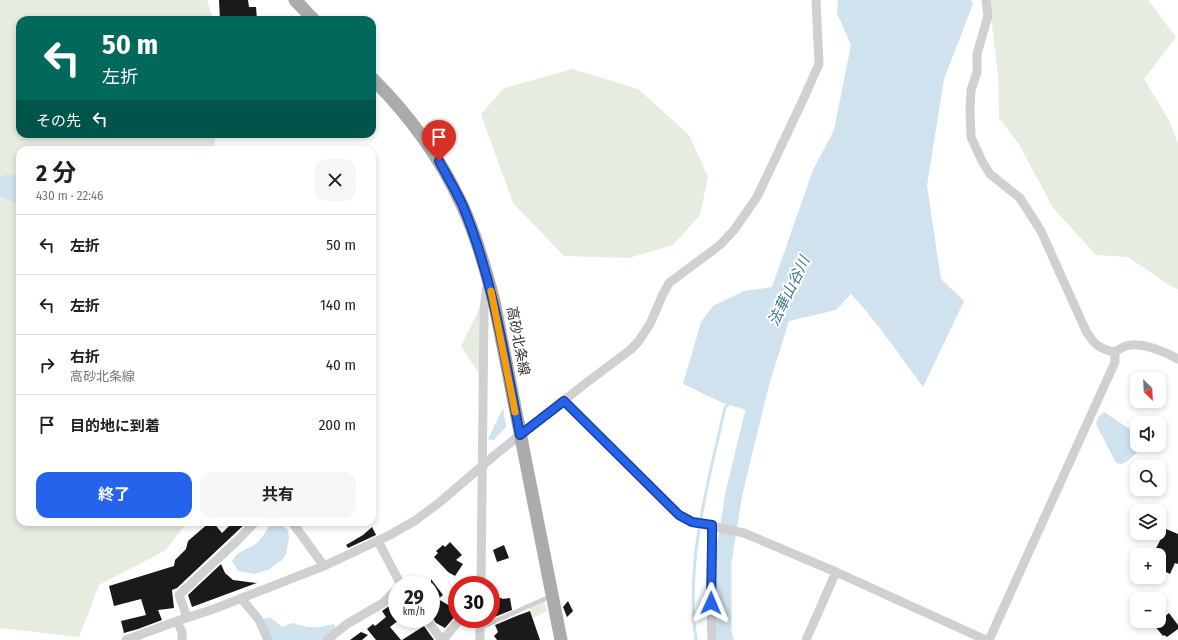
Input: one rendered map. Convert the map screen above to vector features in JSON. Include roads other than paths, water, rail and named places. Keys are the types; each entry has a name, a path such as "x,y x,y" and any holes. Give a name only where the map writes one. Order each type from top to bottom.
{"main road":[{"path":"295,0 310,16"},
{"name":"高砂北条線","path":"376,82 415,126 439,161 462,205 478,247 488,279 561,640"}],"street":[{"path":"126,640 187,617 211,610 324,566 378,541 416,520 440,502 520,435 638,342 650,324 669,283 720,245 734,230 757,197 819,64 816,0"},
{"path":"986,0 988,16 977,54 977,72 971,90 970,118 971,137 982,161 990,174 1020,198 1042,231 1086,331 1094,344 1106,351 1115,352 1126,346 1146,346 1164,352 1178,359"},
{"path":"481,576 484,309 488,279"},
{"path":"990,640 1115,362 1115,352"},
{"path":"564,401 679,515 692,522 708,524 744,533 836,572 986,640"},
{"path":"708,524 712,542 712,640"},
{"path":"187,617 179,595 239,540 251,526"},
{"path":"295,526 324,566"},
{"path":"378,541 396,576"},
{"path":"806,640 836,572"},
{"path":"241,598 259,620 268,640"},
{"path":"327,640 347,624 383,603 388,598"},
{"path":"177,621 182,632 182,640"},
{"path":"433,628 443,640 453,628"},
{"path":"480,628 480,640"}],"lane":[{"path":"500,615 552,595"}],"water":[{"path":"838,0 971,0 973,4 944,79 927,186 941,279 964,301 923,387 880,328 851,294 836,310 789,321 760,414 723,403 683,384 701,322 713,306 744,291 772,287 813,170 834,130 851,45 837,13"},
{"path":"8,174 16,176 16,203 0,196 0,177"},
{"path":"503,408 506,427 494,440 490,440 488,439"},
{"path":"1104,412 1130,429 1130,452 1138,452 1129,460 1122,464 1116,463 1096,424 1098,417"},
{"path":"269,526 284,526 288,530 289,538 286,554 282,560 268,570 254,574 238,571 232,561 234,557 257,543"},
{"path":"270,617 282,627 293,623 313,627 334,624 335,628 322,640 272,640 265,626 264,619"}],"waterway":[{"name":"法華山谷川","path":"725,640 723,633 723,562 734,493 759,390"},
{"path":"696,640 693,611 694,581 700,523 705,494 725,408 729,403"}]}
